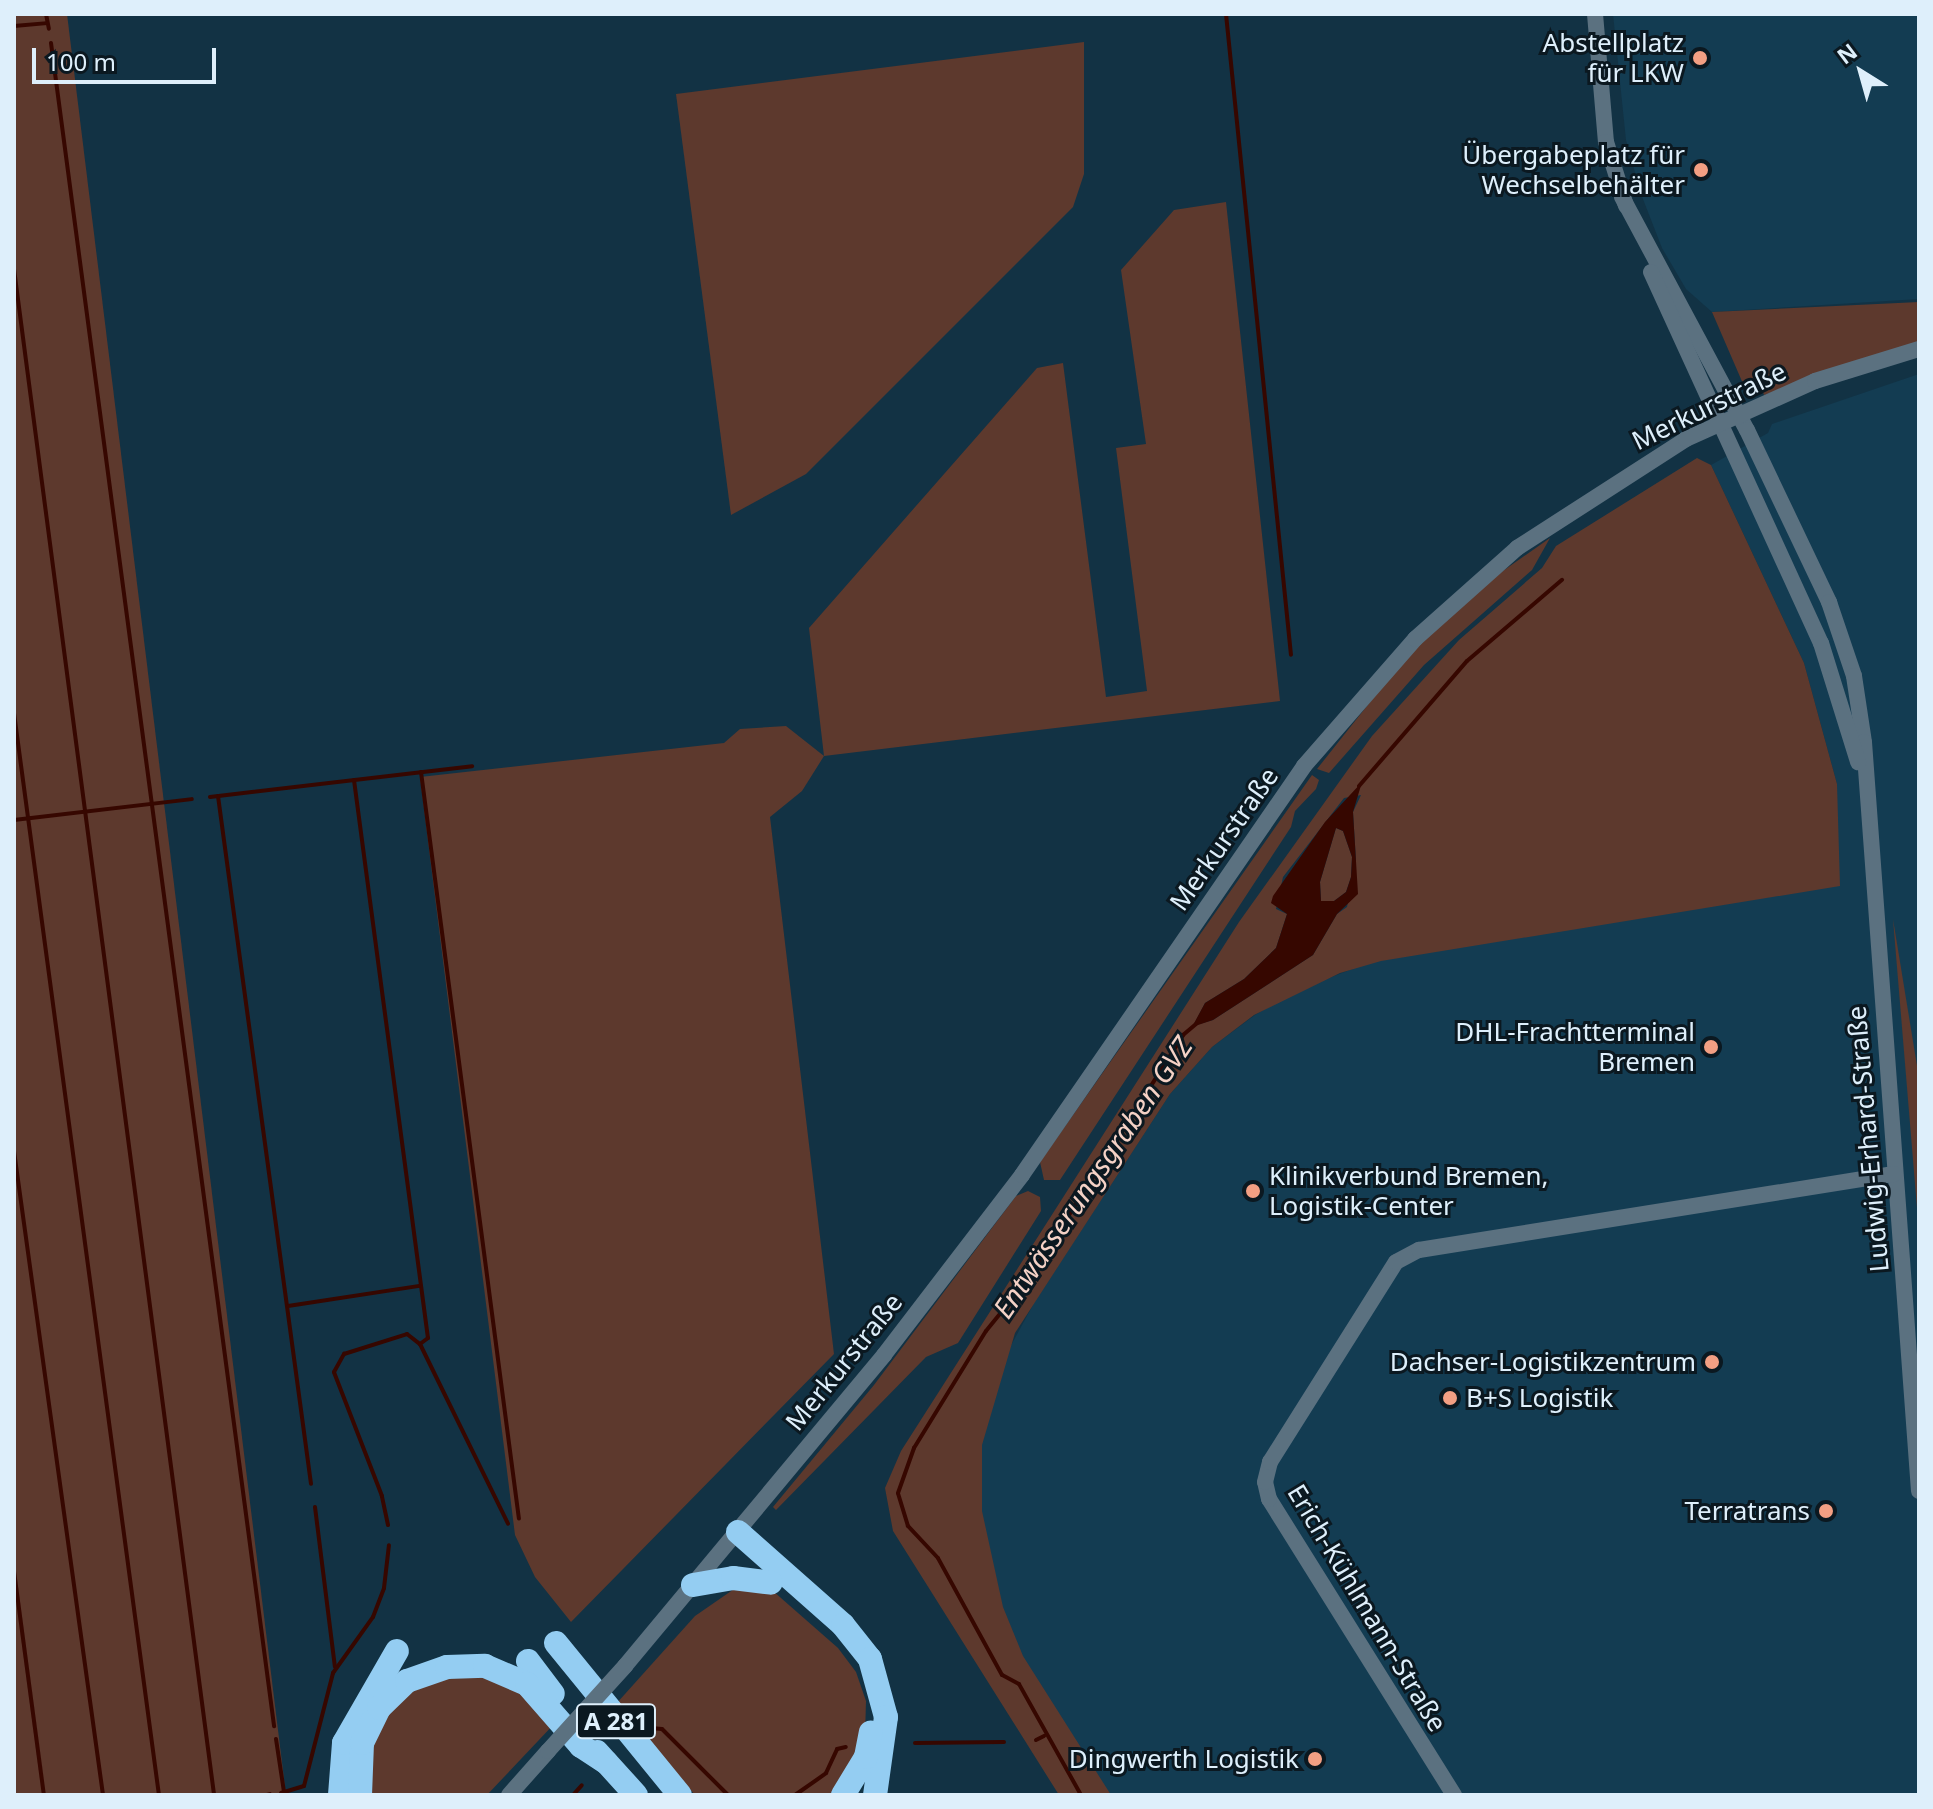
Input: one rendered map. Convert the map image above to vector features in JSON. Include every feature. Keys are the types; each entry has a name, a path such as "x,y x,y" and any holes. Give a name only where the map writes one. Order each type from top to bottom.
{"highway":[{"path":"733,1538 771,1583 837,1641 865,1683 871,1737 866,1757 843,1795"},
{"path":"733,1538 843,1625 870,1659 886,1717 875,1795"},
{"path":"693,1585 733,1578 771,1583"},
{"name":"A 281","path":"556,1643 680,1795"},
{"path":"340,1795 344,1743 397,1651"},
{"name":"A 281","path":"528,1661 606,1762 636,1795"},
{"path":"360,1795 362,1743 379,1708 407,1681 447,1667 485,1666 527,1684 581,1746 606,1762"}],"street":[{"path":"1595,14 1602,153 1622,197"},
{"name":"Ludwig-Erhard-Straße","path":"1622,197 1738,413 1843,639 1860,709 1863,783 1919,1491"},
{"name":"Ludwig-Erhard-Straße","path":"1622,197 1719,422 1821,643 1863,783"},
{"name":"Merkurstraße","path":"509,1795 625,1666 884,1355 1022,1175 1304,766 1374,683 1467,589 1517,548 1639,466 1738,413 1815,381 1919,349"},
{"name":"Erich-Kühlmann-Straße","path":"1454,1795 1269,1499 1265,1482 1270,1462 1396,1262 1419,1250 1894,1174"}],"shaded area":[{"path":"14,14 67,14 286,1795 14,1795"},
{"path":"1613,14 1919,14 1919,299 1712,312 1686,289 1662,248 1641,194 1626,140"},
{"path":"1084,42 1084,174 1073,207 806,474 731,515 676,94"},
{"path":"1226,202 1280,701 824,756 809,628 1037,368 1063,363 1106,697 1147,691 1116,448 1146,444 1121,270 1174,210"},
{"path":"1919,302 1919,344 1764,395 1761,386 1744,386 1712,312"},
{"path":"1919,374 1919,1795 1104,1795 1018,1659 972,1515 983,1397 1034,1303 1170,1094 1212,1047 1255,1015 1300,989 1837,784 1804,663 1711,465 1768,433 1772,424"},
{"path":"1697,458 1711,465 1804,663 1837,784 1840,886 1381,961 1340,973 1254,1015 1212,1047 1170,1094 1015,1333 982,1445 982,1511 1003,1607 1023,1656 1111,1795 1059,1795 893,1531 885,1488 901,1451 1239,922 1372,736 1459,640 1542,568 1556,546","holes":["1361,795 1353,812 1356,861 1347,907 1337,914 1313,955 1213,1020 1193,1026 1205,1003 1244,979 1276,948 1287,914 1276,909 1283,877 1344,798"]},
{"path":"1550,538 1532,570 1424,665 1329,773 1317,769 1405,658 1490,580"},
{"path":"786,726 824,756 802,791 770,817 834,1354 571,1622 535,1577 515,1535 420,777 724,743 740,729"},
{"path":"1312,775 1319,780 1316,789 1295,811 1291,827 1060,1180 1044,1180 1040,1162"},
{"path":"1362,782 1353,812 1358,894 1337,914 1313,955 1213,1020 1192,1027 1205,1003 1244,979 1276,948 1287,914 1271,903 1273,896 1325,822","holes":["1336,828 1343,831 1352,857 1351,877 1346,892 1334,901 1321,901 1320,882"]},
{"path":"1336,828 1343,831 1352,857 1351,877 1346,892 1334,901 1321,901 1320,882"},
{"path":"1893,919 1919,1078 1919,1232"},
{"path":"1028,1191 1040,1197 1041,1211 958,1343 926,1357 776,1510 773,1507 874,1385 1016,1196"},
{"path":"737,1587 773,1591 838,1648 856,1672 866,1701 865,1736 834,1795 695,1795 616,1704 695,1616"},
{"path":"455,1670 519,1684 555,1723 487,1795 365,1795 363,1765 399,1694"}],"waterway":[{"path":"46,14 49,29"},
{"path":"1226,14 1291,655"},
{"path":"14,26 47,23"},
{"path":"51,43 274,1726"},
{"path":"14,269 214,1795"},
{"name":"Entwässerungsgraben GVZ","path":"1359,786 1467,661 1562,580"},
{"path":"14,713 159,1795"},
{"path":"210,797 472,766"},
{"path":"421,772 519,1519"},
{"path":"354,780 428,1338 420,1344"},
{"path":"218,796 311,1484"},
{"path":"14,820 192,799"},
{"name":"Entwässerungsgraben GVZ","path":"1081,1795 1019,1684 1002,1675 938,1558 908,1526 898,1493 914,1448 986,1331 1029,1278 1183,1035 1196,1024"},
{"path":"14,1151 103,1795"},
{"path":"288,1306 419,1286"},
{"path":"388,1525 382,1496 334,1372 344,1354 407,1334 420,1344 508,1524"},
{"path":"315,1507 335,1667"},
{"path":"281,1793 304,1786 333,1673 373,1617 384,1588 389,1545"},
{"path":"14,1571 44,1795"},
{"path":"651,1728 662,1729 728,1795"},
{"path":"1036,1740 1044,1736"},
{"path":"276,1739 284,1792"},
{"path":"915,1743 1004,1742"},
{"path":"795,1795 826,1773 837,1749 846,1747"},
{"path":"573,1795 582,1785"}],"place":[{"name":"Abstellplatz für LKW","path":"1700,58"},
{"name":"Übergabeplatz für Wechselbehälter","path":"1701,170"},
{"name":"DHL-Frachtterminal Bremen","path":"1711,1047"},
{"name":"Klinikverbund Bremen, Logistik-Center","path":"1253,1191"},
{"name":"Dachser-Logistikzentrum","path":"1712,1362"},
{"name":"B+S Logistik","path":"1450,1398"},
{"name":"Terratrans","path":"1826,1511"},
{"name":"Dingwerth Logistik","path":"1315,1759"}]}
